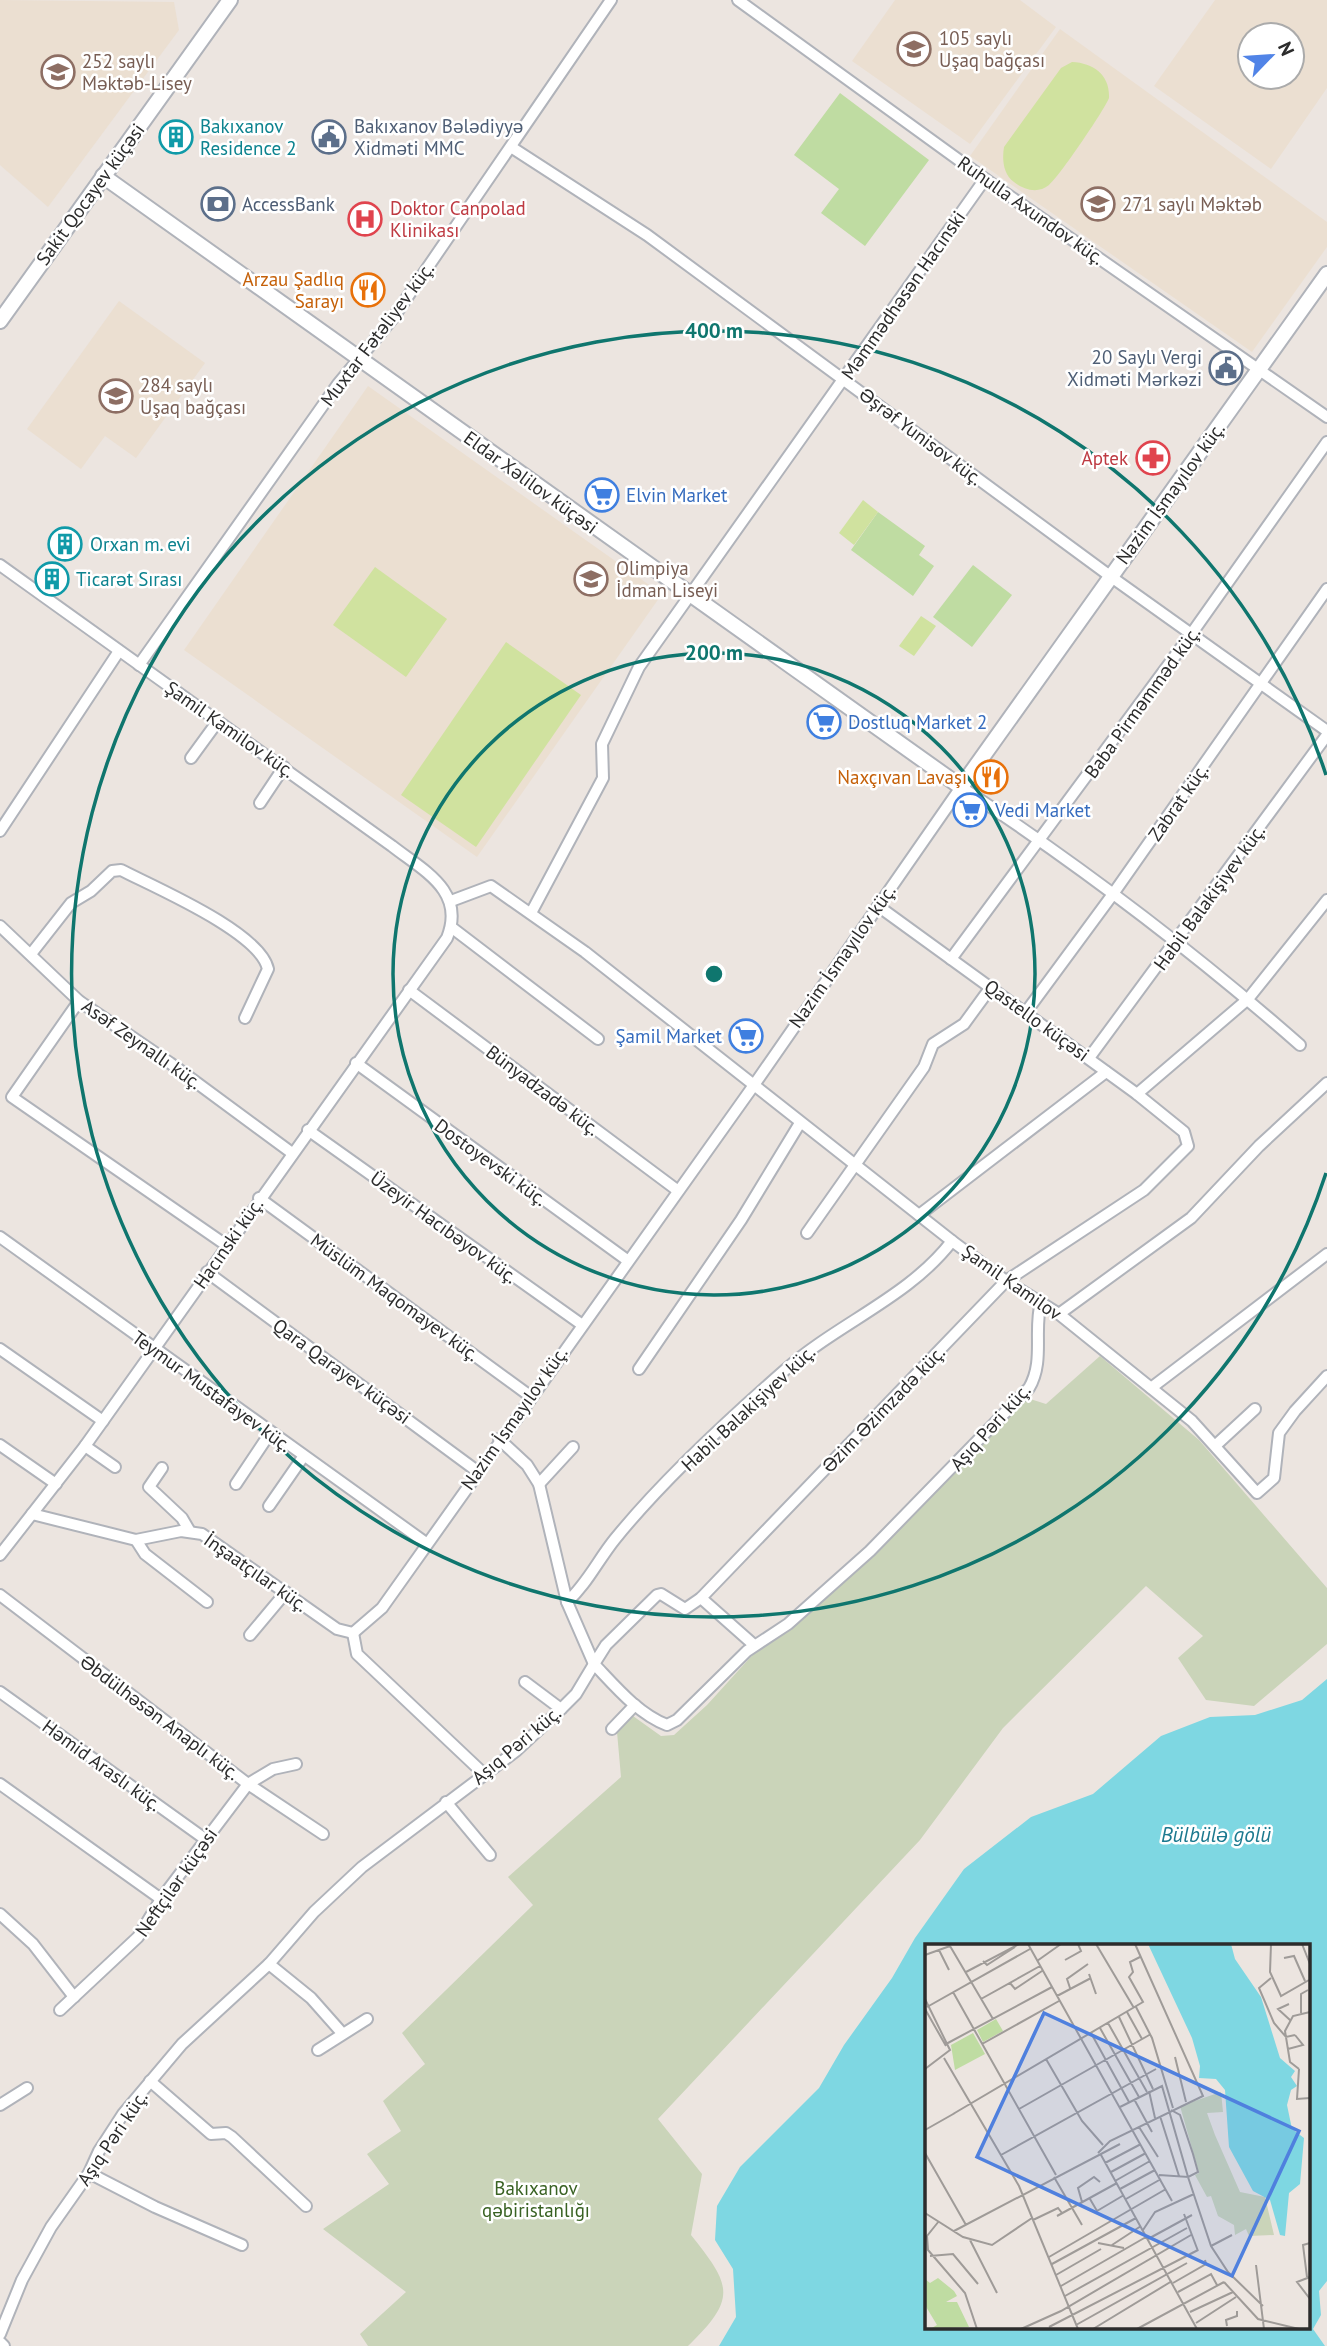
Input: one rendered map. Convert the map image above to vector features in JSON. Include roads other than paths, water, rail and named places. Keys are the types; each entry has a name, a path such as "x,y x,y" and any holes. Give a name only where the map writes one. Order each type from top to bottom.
{"street":[{"name":"Sakit Qocayev küçəsi","path":"0,321 230,0"},
{"name":"Muxtar Fətəliyev küç.","path":"139,665 359,359 393,318 611,0"},
{"name":"Ruhulla Axundov küç.","path":"738,0 985,179 1327,417"},
{"name":"Əşrəf Yunisov küç.","path":"511,147 647,235 1110,576 1262,682 1327,733"},
{"name":"Eldar Xəlilov küçəsi","path":"103,176 961,787"},
{"name":"Məmmədhəsən Hacınski","path":"531,913 603,778 602,744 639,667 985,179"},
{"name":"Nazim İsmayılov küç.","path":"353,1633 382,1608 580,1324 754,1085 1110,576 1327,274"},
{"name":"Baba Pirməmməd küç.","path":"951,958 1041,841 1327,442"},
{"name":"Şamil Kamilov küç.","path":"0,565 402,853 443,888 451,901"},
{"name":"Zabrat küç.","path":"1026,1013 1114,894 1327,589"},
{"path":"0,831 119,651"},
{"path":"191,758 218,721"},
{"name":"Habil Balakişiyev küç.","path":"1089,1058 1176,943 1327,733"},
{"path":"260,803 284,767"},
{"path":"961,787 1114,894 1248,999 1300,1045"},
{"path":"31,954 71,903 113,871 121,870 193,906 260,953 268,969 245,1018"},
{"path":"598,1039 452,927 451,901 491,886 531,913 754,1085"},
{"path":"1138,1094 1248,999 1327,900"},
{"name":"Qastello küçəsi","path":"878,906 1138,1094 1184,1132 1189,1141"},
{"name":"Asəf Zeynallı küç.","path":"0,926 31,954 57,984 292,1153"},
{"name":"Hacınski küç.","path":"0,1555 103,1421 452,927"},
{"path":"807,1233 924,1067 933,1044 964,1024 991,987"},
{"name":"Bünyadzadə küç.","path":"409,990 677,1190"},
{"path":"79,1001 6,1096 226,1245"},
{"name":"Dostoyevski küç.","path":"356,1063 627,1260"},
{"path":"919,1215 1106,1072"},
{"path":"1059,1314 1191,1218 1259,1146 1327,1083"},
{"name":"Şamil Kamilov","path":"754,1085 952,1241 1006,1281 1059,1314 1151,1388 1216,1445 1257,1493 1274,1478 1279,1433 1327,1376"},
{"path":"639,1369 741,1220 800,1123"},
{"name":"Üzeyir Hacıbəyov küç.","path":"308,1130 580,1324"},
{"name":"Əzim Əzimzadə küç.","path":"701,1598 1006,1281 1144,1190 1163,1174 1189,1141"},
{"name":"Müslüm Maqomayev küç.","path":"259,1198 530,1395"},
{"name":"Teymur Mustafayev küç.","path":"0,1237 426,1543"},
{"name":"Habil Balakişiyev küç.","path":"566,1602 580,1590 615,1540 645,1507 785,1370 830,1334 911,1284 952,1241"},
{"path":"1151,1388 1327,1254"},
{"name":"Qara Qarayev küçəsi","path":"208,1272 477,1471"},
{"name":"Aşıq Pəri küç.","path":"0,2334 14,2297 51,2227 89,2173 99,2151 150,2081 182,2044 269,1964 314,1912 362,1867 516,1751 576,1694 594,1664 635,1705 658,1722 671,1724 754,1646 788,1624 870,1551 1029,1388 1038,1361 1038,1316 1041,1302"},
{"path":"0,1349 103,1421"},
{"path":"1216,1445 1255,1409"},
{"path":"236,1484 270,1433"},
{"path":"499,1439 527,1465 540,1484 566,1602 594,1664"},
{"path":"0,1445 56,1484"},
{"path":"85,1446 114,1467"},
{"path":"540,1484 573,1447"},
{"path":"269,1506 303,1457"},
{"path":"162,1468 149,1488 182,1518 189,1530"},
{"name":"İnşaatçılar küç.","path":"32,1514 136,1540 189,1530 212,1539 337,1629 353,1633"},
{"path":"136,1540 145,1554 207,1602"},
{"path":"250,1635 286,1592"},
{"name":"Əbdülhəsən Anaplı küç.","path":"0,1595 248,1784 323,1834"},
{"path":"594,1664 606,1645 657,1595 664,1595 681,1609 688,1608 701,1598 754,1646"},
{"path":"353,1633 357,1654 484,1774"},
{"path":"525,1682 561,1709"},
{"name":"Həmid Araslı küç.","path":"0,1692 205,1839"},
{"path":"612,1729 635,1705"},
{"name":"Neftçilər küçəsi","path":"60,2010 138,1937 161,1899 248,1784 273,1769 296,1764"},
{"path":"0,1784 161,1899"},
{"path":"446,1802 490,1855"},
{"path":"0,1914 33,1944 74,1997"},
{"path":"269,1964 311,1998 342,2033"},
{"path":"318,2050 367,2018"},
{"path":"150,2081 211,2134 226,2133 232,2137 306,2206"},
{"path":"0,2105 27,2088"},
{"path":"89,2173 155,2207 242,2245"},
{"path":"0,2342 4,2346"}],"water":[{"name":"Bülbülə gölü","path":"1327,1679 1327,2281 1319,2291 1321,2315 1313,2329 1325,2346 719,2346 736,2317 733,2269 715,2240 717,2206 740,2167 819,2088 844,2045 964,1869 1031,1817 1093,1794 1161,1736 1210,1717 1255,1715 1302,1700"}],"place":[{"name":"105 saylı Uşaq bağçası","path":"914,49"},
{"name":"252 saylı Məktəb-Lisey","path":"58,72"},
{"name":"Bakıxanov Residence 2","path":"176,137"},
{"name":"Bakıxanov Bələdiyyə Xidməti MMC","path":"329,137"},
{"name":"AccessBank","path":"218,204"},
{"name":"271 saylı Məktəb","path":"1098,204"},
{"name":"Doktor Canpolad Klinikası","path":"365,219"},
{"name":"Arzau Şadlıq Sarayı","path":"368,290"},
{"name":"20 Saylı Vergi Xidməti Mərkəzi","path":"1226,368"},
{"name":"284 saylı Uşaq bağçası","path":"116,396"},
{"name":"Aptek","path":"1153,458"},
{"name":"Elvin Market","path":"602,495"},
{"name":"Orxan m. evi","path":"65,544"},
{"name":"Ticarət Sırası","path":"52,579"},
{"name":"Olimpiya İdman Liseyi","path":"591,579"},
{"name":"Dostluq Market 2","path":"824,722"},
{"name":"Naxçıvan Lavaşı","path":"991,777"},
{"name":"Vedi Market","path":"970,810"},
{"name":"Şamil Market","path":"746,1036"}],"park label":[{"name":"Bakıxanov qəbiristanlığı","path":"536,2199"}]}
